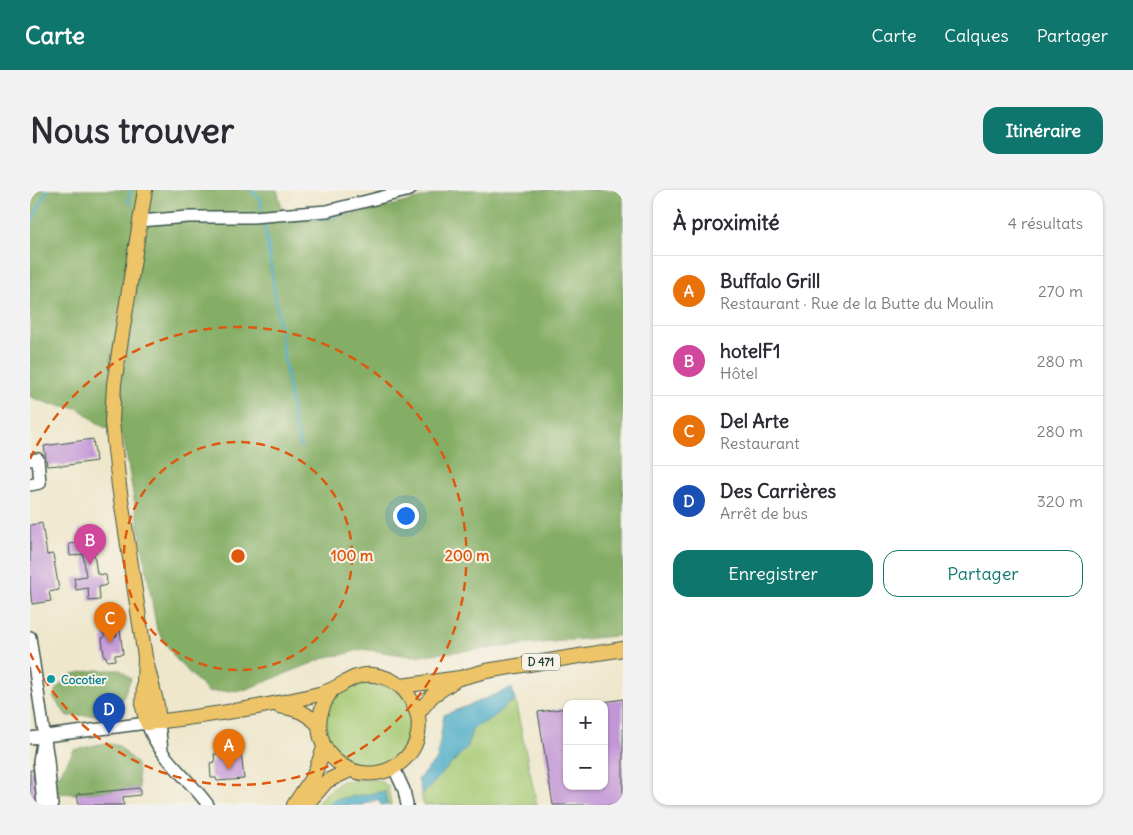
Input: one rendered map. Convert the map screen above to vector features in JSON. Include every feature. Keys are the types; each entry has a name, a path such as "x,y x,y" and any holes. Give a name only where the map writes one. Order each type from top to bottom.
{"main road":[{"path":"146,190 114,384 112,422 119,486 145,657 157,705 153,722"},
{"name":"D 471","path":"400,686 460,678 486,671 623,649"},
{"path":"145,657 143,707 153,722"},
{"path":"372,674 387,678 400,686 412,698 418,713 419,729 415,745 406,758 394,768 385,772 367,775 348,771 334,761 324,748 320,737 319,725 324,701 331,691 343,682 357,676 372,674"},
{"name":"D 471","path":"418,713 432,696 460,678"},
{"path":"153,722 274,706 331,691"},
{"path":"157,705 180,719"},
{"path":"274,706 298,709 306,713 319,725"},
{"path":"294,805 314,775 324,748"},
{"path":"306,805 327,781 348,771"}],"street":[{"path":"140,221 253,217 327,211 410,190"},
{"path":"30,460 38,459 40,483 30,485"},
{"path":"30,637 43,737 48,760 52,805"},
{"path":"30,738 153,722 162,751 208,805"},
{"path":"43,737 39,761 43,805"},
{"path":"394,768 404,790 407,805"}],"green space":[{"path":"30,190 277,190 286,221 329,219 383,208 452,190 623,190 623,635 411,656 362,649 330,656 244,690 208,692 176,659 157,630 123,436 100,425 78,408 50,404 30,397"},
{"path":"121,670 131,679 119,714 67,716 53,697 58,689 70,676 81,672"},
{"path":"354,680 383,680 407,698 414,726 410,741 402,753 390,762 376,767 362,767 348,763 336,753 328,741 325,712 331,698"},
{"path":"515,701 537,805 423,805 422,795 468,746 471,729 491,719 508,704"},
{"path":"105,743 119,746 137,764 139,788 77,794 56,793 55,782 74,750"},
{"path":"359,779 378,780 388,786 391,805 387,805 385,792 333,800 330,805 317,805 323,796 342,781"}],"water":[{"path":"512,688 515,701 508,704 491,719 472,729 468,746 422,795 418,779 437,759 444,715"},
{"path":"385,791 387,805 381,805 378,799 362,805 330,805 333,800"}],"building":[{"path":"93,439 96,461 47,466 44,446"},
{"path":"42,523 47,555 53,554 59,590 49,592 51,601 32,604 30,589 30,525"},
{"path":"90,528 92,541 95,541 97,552 94,553 97,574 106,575 107,583 99,587 100,600 89,601 88,588 76,590 74,578 86,576 83,554 70,556 69,544 81,542 79,530"},
{"path":"116,630 120,630 123,654 115,655 115,660 107,661 106,656 104,656 102,638 104,638 104,632 109,631 110,637 117,636"},
{"path":"623,699 623,805 553,805 538,712 563,709 563,790 608,790 608,701"},
{"path":"229,750 233,750 233,753 241,752 244,779 217,781 216,778 211,778 210,763 215,762 214,754 229,753"},
{"path":"30,770 33,770 37,805 30,805"},
{"path":"140,788 140,795 123,797 124,805 79,805 77,794"}],"waterway":[{"path":"30,225 47,190"},
{"path":"130,190 128,200 130,204"},
{"path":"251,190 261,200 262,209"},
{"path":"281,220 329,217 431,190"},
{"path":"264,220 293,418 301,447"}],"place":[{"name":"hotelF1","path":"90,565"},
{"name":"Del Arte","path":"110,643"},
{"name":"Cocotier","path":"51,679"},
{"name":"Des Carrières","path":"109,734"},
{"name":"Buffalo Grill","path":"229,770"}]}
